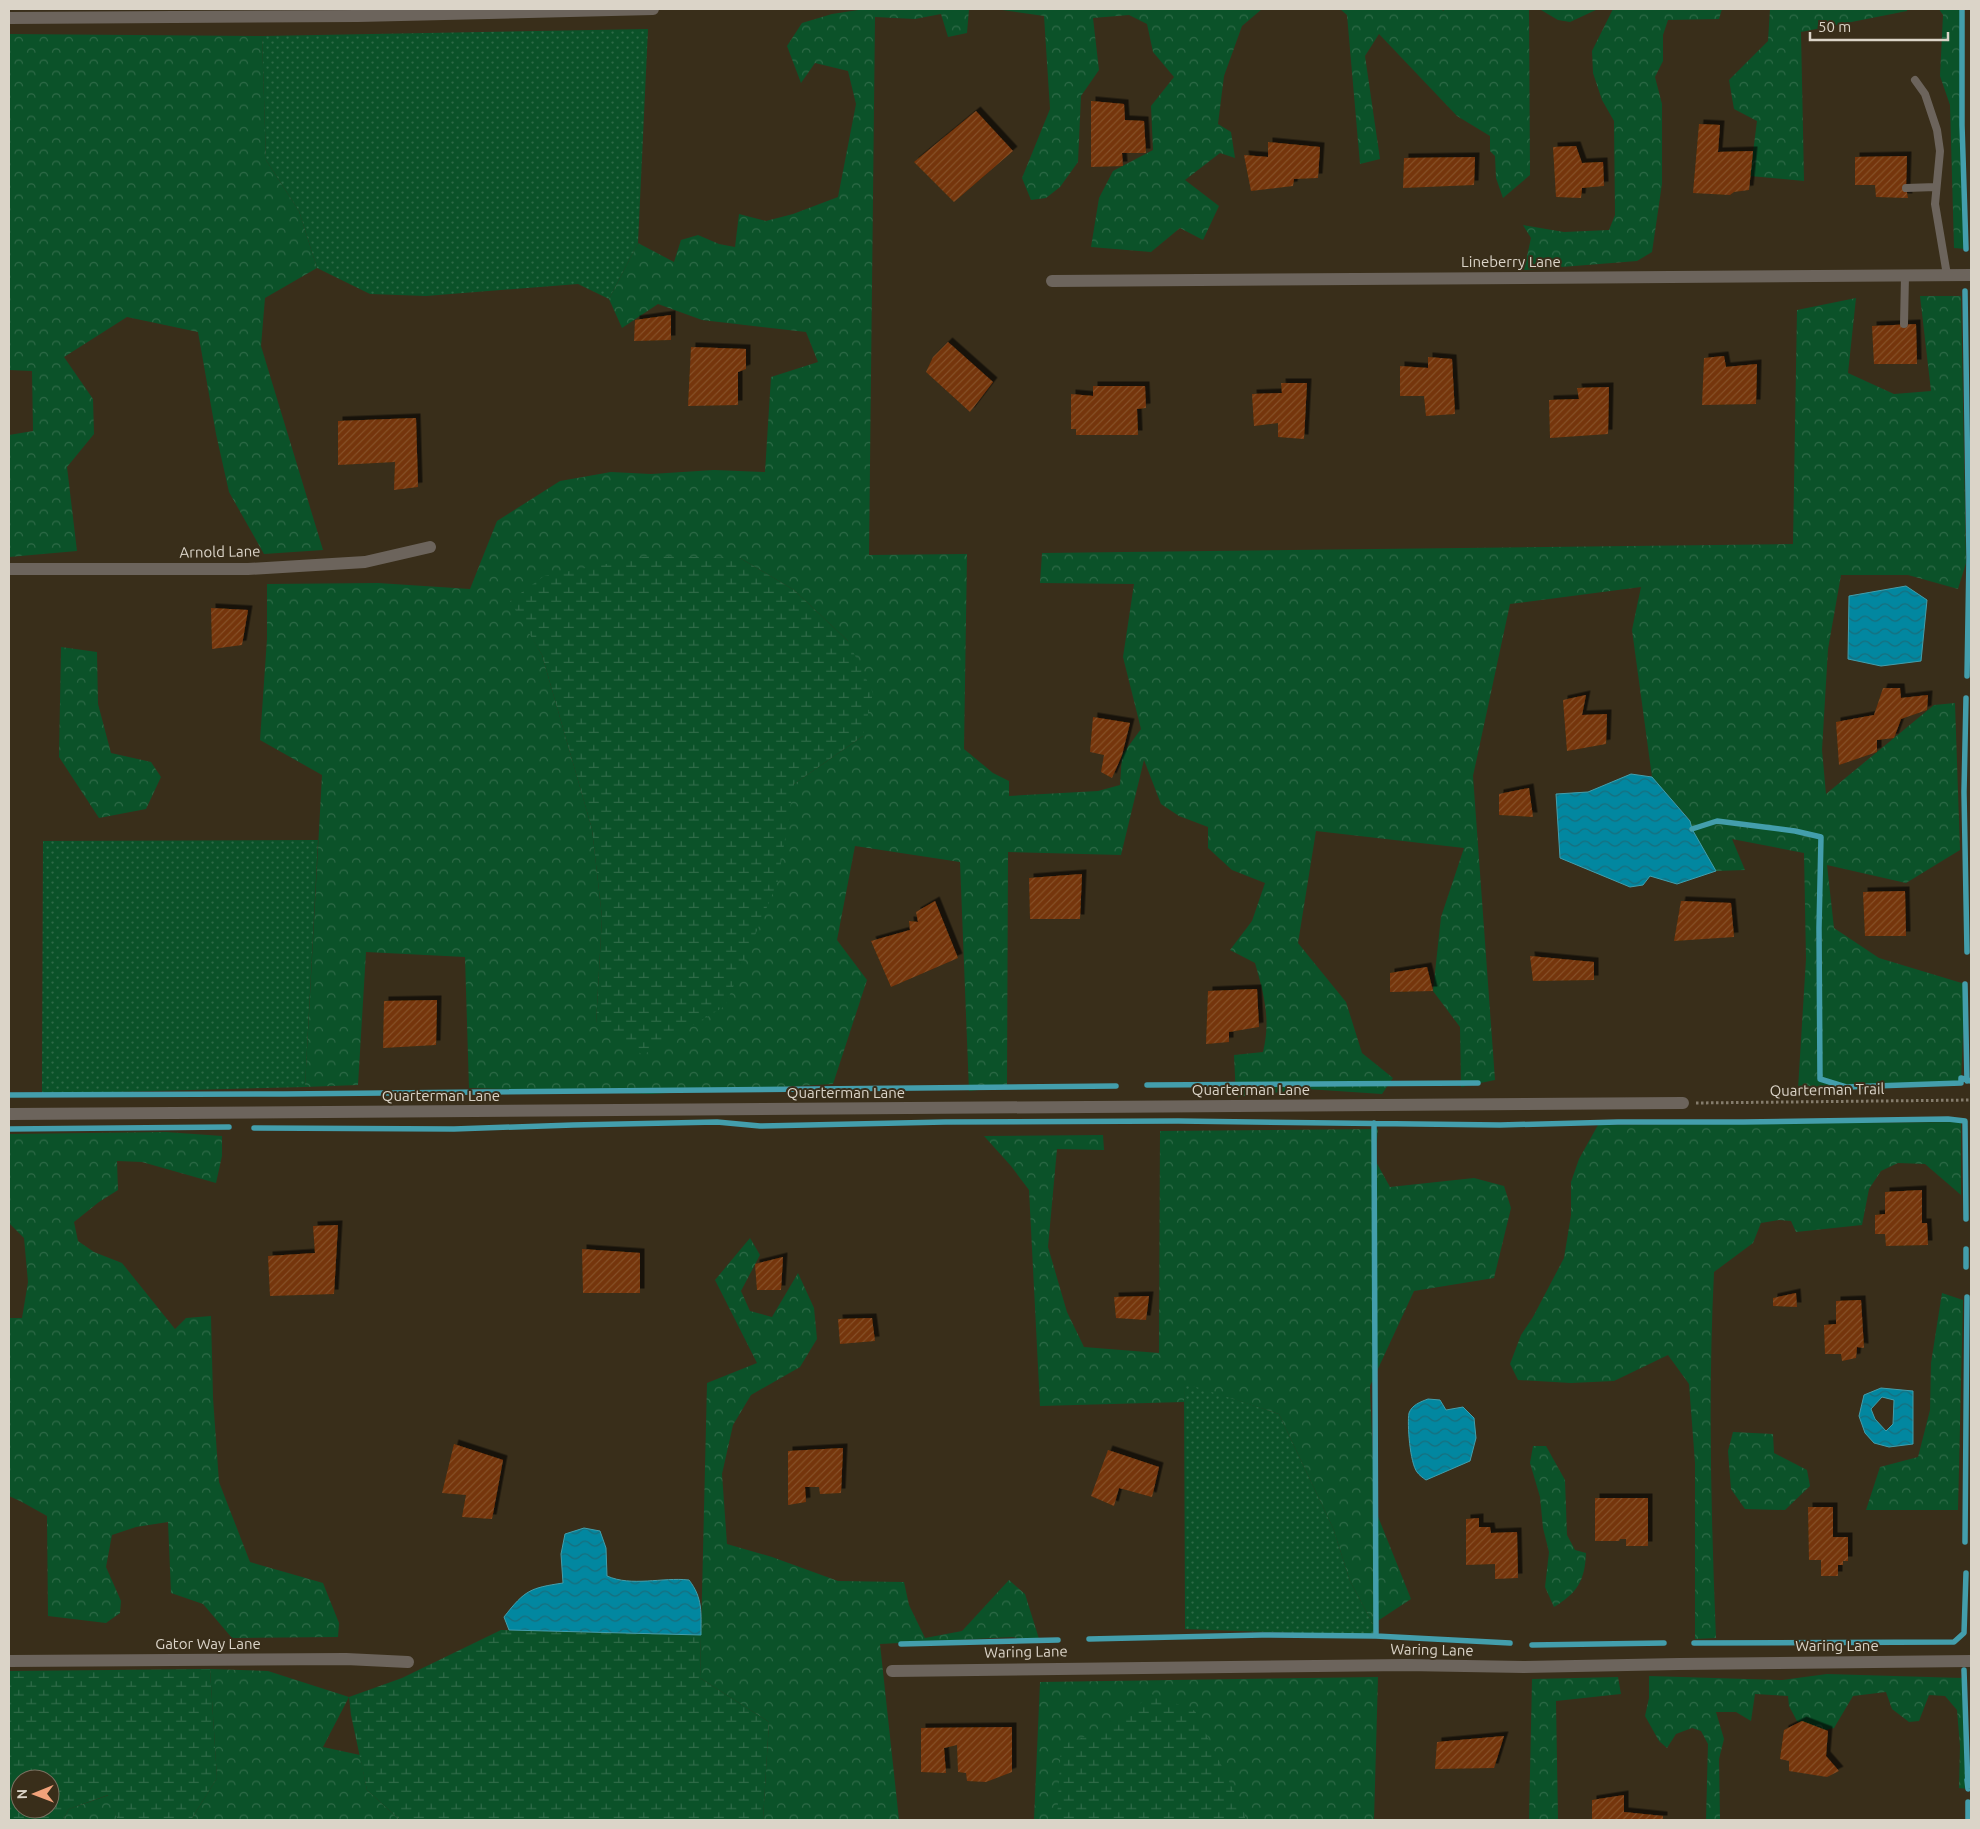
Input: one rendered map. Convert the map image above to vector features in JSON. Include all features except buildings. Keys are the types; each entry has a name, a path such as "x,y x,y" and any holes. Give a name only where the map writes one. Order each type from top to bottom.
{"street":[{"path":"9,18 358,16 653,9"},
{"name":"Lineberry Lane","path":"1052,281 1971,275"},
{"name":"Arnold Lane","path":"9,569 248,569 365,562 430,547"},
{"name":"Quarterman Lane","path":"9,1114 1683,1103"},
{"name":"Gator Way Lane","path":"9,1661 346,1659 408,1662"},
{"name":"Waring Lane","path":"892,1671 1396,1666 1524,1668 1679,1664 1971,1661"}],"lane":[{"path":"1915,80 1926,94 1937,130 1940,151 1935,204 1947,275"},
{"path":"1906,188 1936,187"},
{"path":"1904,324 1905,276"}],"path":[{"name":"Quarterman Trail","path":"1683,1103 1971,1100"}],"green space":[{"path":"865,9 969,9 967,33 948,37 941,14 915,19 875,17 869,555 967,554 964,749 993,773 1009,781 1009,796 1098,791 1120,785 1122,755 1141,729 1123,657 1134,584 1040,583 1042,553 1793,544 1797,310 1856,298 1848,373 1894,394 1931,391 1920,296 1961,296 1966,563 1958,589 1908,575 1841,575 1828,649 1822,750 1826,794 1934,705 1955,703 1960,850 1906,883 1827,865 1834,928 1879,958 1965,984 1961,1083 1798,1089 1806,959 1804,853 1732,839 1745,870 1716,871 1692,829 1690,820 1652,777 1632,630 1641,587 1510,604 1473,776 1495,1080 1461,1087 1460,1027 1433,991 1441,917 1464,848 1316,831 1298,943 1346,1002 1362,1053 1393,1078 1382,1094 1307,1089 1236,1097 1234,1055 1263,1052 1266,1018 1264,996 1255,963 1230,950 1252,921 1265,883 1232,870 1208,848 1208,827 1179,816 1161,804 1144,760 1121,855 1008,852 1007,1087 969,1091 960,862 855,846 837,940 867,980 833,1084 651,1094 469,1088 465,957 366,952 358,1085 305,1087 322,775 260,740 267,639 267,584 378,583 470,589 497,521 560,481 611,472 651,474 714,470 765,472 771,377 818,362 806,332 702,320 658,304 622,328 609,299 638,243 674,262 681,240 698,235 719,244 735,247 739,214 766,221 793,214 838,197 856,104 848,71 815,63 801,83 787,46 802,23 832,14","holes":["740,558 794,590 848,641 863,736 794,784 596,1024 602,917 592,829 542,655 511,600"]},
{"path":"995,9 1262,9 1242,26 1224,76 1218,124 1231,132 1235,158 1220,153 1185,180 1219,206 1203,240 1180,228 1151,252 1091,247 1099,198 1113,171 1153,150 1151,106 1174,77 1153,52 1147,24 1129,15 1093,18 1099,70 1081,96 1078,162 1060,187 1046,198 1031,200 1022,178 1050,109 1044,16"},
{"path":"1340,9 1442,9 1443,11 1445,9 1598,9 1570,22 1558,20 1541,10 1529,10 1530,175 1503,198 1496,178 1495,156 1490,151 1490,136 1457,116 1379,34 1365,56 1380,159 1360,164 1347,15"},
{"path":"1613,9 1722,9 1719,19 1668,20 1663,35 1663,61 1655,77 1662,104 1662,184 1652,252 1637,261 1524,270 1531,238 1523,225 1564,232 1609,230 1615,215 1614,121 1602,100 1593,73 1592,51"},
{"path":"1770,9 1907,9 1907,11 1801,32 1804,181 1750,176 1757,121 1734,109 1729,80 1768,41"},
{"path":"1939,9 1962,9 1962,125 1966,249 1954,248 1950,105 1940,76 1943,15"},
{"path":"648,29 638,243 609,299 578,284 426,296 370,294 317,268 299,211 266,160 262,36"},
{"path":"9,34 262,36 266,160 299,211 317,268 265,298 261,346 323,550 264,554 229,492 216,434 198,332 127,317 64,357 93,399 94,434 67,467 77,551 9,557 9,435 33,431 32,371 9,370"},
{"path":"648,556 740,558 794,590 848,641 873,693 863,736 794,784 778,881 725,1006 643,1055 596,1024 602,917 592,829 542,655 510,601 544,576"},
{"path":"61,647 97,652 98,704 111,753 151,762 161,777 146,809 99,818 59,757"},
{"path":"318,840 305,1087 42,1094 43,841"},
{"path":"1961,1122 1961,1195 1925,1164 1898,1163 1881,1171 1869,1189 1862,1225 1796,1232 1791,1221 1779,1220 1761,1223 1753,1243 1714,1272 1711,1455 1716,1638 1695,1639 1695,1463 1689,1384 1668,1355 1614,1381 1571,1383 1518,1380 1510,1364 1521,1335 1533,1317 1564,1258 1571,1215 1571,1182 1579,1159 1598,1125"},
{"path":"1378,1129 1375,1160 1390,1187 1474,1178 1504,1186 1511,1208 1494,1278 1414,1291 1370,1386 1375,1509 1411,1599 1373,1624 1350,1581 1333,1528 1279,1414 1184,1383 1184,1402 1040,1406 1029,1190 1011,1166 984,1136 1103,1135 1104,1150 1057,1149 1048,1247 1067,1312 1084,1347 1159,1353 1160,1131"},
{"path":"166,1132 222,1136 222,1156 216,1183 142,1162 117,1161 118,1190 74,1222 78,1241 94,1252 122,1263 175,1329 186,1318 211,1316 213,1398 219,1482 250,1562 323,1583 339,1623 338,1637 232,1638 203,1604 171,1593 168,1522 136,1527 112,1535 106,1567 121,1601 120,1613 106,1623 48,1616 47,1516 9,1496 9,1318 22,1318 28,1282 24,1238 9,1223 9,1134"},
{"path":"750,1238 760,1255 741,1291 750,1311 772,1317 798,1273 814,1308 817,1339 800,1367 751,1395 733,1425 722,1474 727,1544 772,1557 838,1581 904,1582 909,1605 925,1638 962,1631 1009,1580 1025,1594 1040,1642 1012,1637 880,1644 899,1820 763,1820 769,1722 700,1678 707,1383 757,1363 715,1280"},
{"path":"1942,1293 1963,1300 1958,1510 1866,1510 1880,1467 1918,1457 1930,1410 1931,1363"},
{"path":"1184,1382 1279,1414 1333,1528 1350,1581 1373,1624 1376,1625 1376,1636 1185,1629"},
{"path":"1733,1432 1773,1434 1774,1453 1807,1470 1810,1486 1785,1510 1745,1509 1731,1489 1728,1451"},
{"path":"1533,1446 1546,1446 1565,1480 1567,1535 1575,1550 1586,1553 1582,1579 1569,1597 1554,1607 1545,1587 1549,1552 1543,1528 1540,1497 1530,1463"},
{"path":"501,1630 701,1635 700,1678 769,1722 763,1820 400,1820 367,1790 349,1697 402,1678"},
{"path":"210,1669 268,1671 349,1697 323,1747 360,1755 367,1790 400,1820 191,1820 217,1778"},
{"path":"210,1669 217,1778 191,1820 118,1820 108,1795 69,1809 63,1820 9,1820 9,1671"},
{"path":"1827,1674 1962,1678 1965,1696 1968,1789 1959,1788 1960,1746 1957,1710 1945,1696 1929,1695 1919,1721 1909,1722 1892,1709 1886,1692 1853,1696 1834,1728 1818,1731 1797,1721 1789,1706 1788,1696 1755,1694 1751,1721 1736,1712 1716,1712 1724,1739 1719,1759 1720,1820 1706,1820 1708,1744 1701,1731 1692,1728 1676,1734 1667,1748 1659,1741 1645,1716 1649,1698 1649,1676 1782,1680"},
{"path":"1378,1677 1374,1820 1034,1820 1040,1682"},
{"path":"1618,1677 1621,1694 1556,1701 1558,1820 1529,1820 1532,1679"},
{"path":"1151,1694 1195,1711 1245,1814 1245,1820 1057,1820 1061,1745 1113,1727"},
{"path":"109,1795 118,1820 63,1820 69,1809"}],"water":[{"path":"1906,586 1927,600 1921,661 1881,666 1848,659 1849,596"},
{"path":"1631,774 1652,777 1690,821 1692,829 1716,871 1677,884 1650,876 1643,885 1630,887 1560,858 1556,794 1588,792"},
{"path":"1881,1388 1913,1391 1913,1444 1889,1447 1874,1443 1865,1433 1859,1416 1864,1395","holes":["1882,1397 1894,1400 1893,1424 1886,1431 1875,1419 1871,1409"]},
{"path":"1428,1399 1440,1400 1446,1410 1463,1407 1474,1418 1476,1438 1470,1461 1426,1480 1417,1472 1413,1461 1408,1418 1414,1406"},
{"path":"584,1528 600,1531 606,1548 607,1576 627,1581 689,1580 699,1600 701,1635 509,1630 504,1617 517,1601 535,1589 563,1583 561,1554 565,1534"}],"waterway":[{"path":"1962,9 1962,125 1966,249"},
{"path":"1965,291 1969,558 1967,676"},
{"path":"1966,698 1964,792 1967,952"},
{"path":"1692,829 1717,821 1795,831 1821,837 1819,928 1820,1079 1846,1087 1961,1083 1961,1078 1971,1081"},
{"path":"1965,984 1967,1081"},
{"path":"1147,1085 1478,1083"},
{"path":"9,1095 1116,1086"},
{"path":"254,1128 454,1129 717,1122 760,1126 945,1122 1178,1121 1500,1125 1948,1119 1965,1121 1966,1219"},
{"path":"1374,1123 1376,1636"},
{"path":"9,1129 229,1127"},
{"path":"1966,1249 1966,1267"},
{"path":"1965,1542 1967,1297"},
{"path":"1694,1643 1954,1642 1964,1633 1966,1573"},
{"path":"1089,1639 1262,1635 1376,1636 1510,1643"},
{"path":"901,1644 1058,1640"},
{"path":"1532,1645 1664,1643"},
{"path":"1964,1670 1968,1789 1967,1780"},
{"path":"1968,1802 1968,1820"}]}
